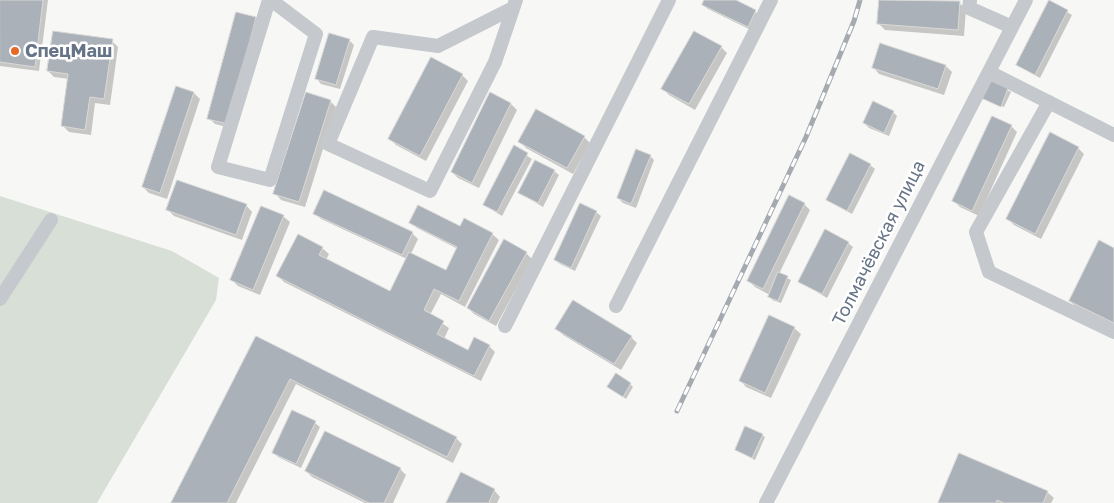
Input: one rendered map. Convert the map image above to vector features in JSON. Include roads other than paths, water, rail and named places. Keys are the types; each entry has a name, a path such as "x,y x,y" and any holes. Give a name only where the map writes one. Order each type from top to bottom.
{"street":[{"path":"270,0 316,34 270,180 218,167 270,0"},
{"path":"505,326 669,0"},
{"path":"616,306 771,0"},
{"path":"970,0 969,8 1012,27"},
{"name":"Толмачёвская улица","path":"766,503 1026,0"},
{"path":"514,4 496,62 430,191 328,144 373,37 438,46 514,4"},
{"path":"989,72 1114,135"},
{"path":"1049,102 976,232 989,272 1114,332"},
{"path":"0,299 50,220"}],"railway":[{"path":"677,411 806,137 854,21 860,0"}],"place":[{"name":"СпецМаш","path":"15,51"}]}
